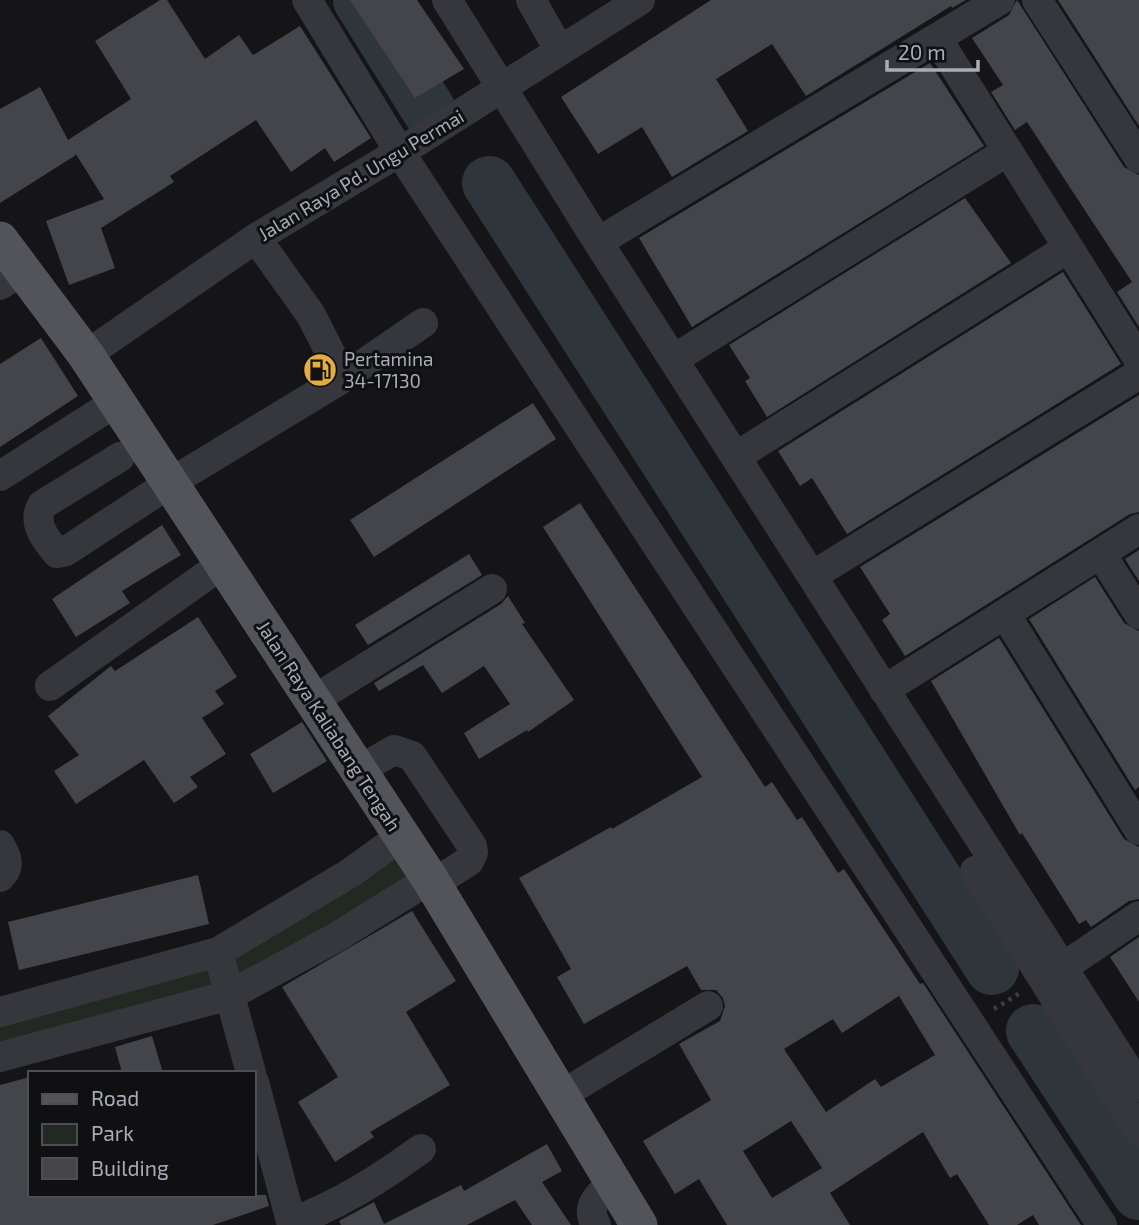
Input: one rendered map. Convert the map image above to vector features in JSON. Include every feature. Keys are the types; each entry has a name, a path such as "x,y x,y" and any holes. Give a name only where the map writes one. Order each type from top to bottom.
{"main road":[{"name":"Jalan Raya Kaliabang Tengah","path":"0,240 12,277 86,355 432,882 639,1225"}],"street":[{"path":"307,0 408,147 1102,1225"},
{"path":"447,0 488,97 1139,1131"},
{"path":"531,0 560,51"},
{"name":"Jalan Raya Pd. Ungu Permai","path":"86,355 256,238 408,147 640,0"},
{"path":"598,242 938,40 1000,0"},
{"path":"1037,0 1139,158"},
{"path":"938,40 1139,360"},
{"path":"488,97 598,242 1062,968 1135,1071"},
{"path":"674,359 1008,151"},
{"path":"256,238 311,315 343,378"},
{"path":"737,456 1068,248"},
{"path":"120,457 42,505 37,513 37,522 57,553 66,551 170,483 343,378 423,323"},
{"path":"812,576 1139,374"},
{"path":"0,476 116,402"},
{"path":"884,690 1139,529"},
{"path":"1101,554 1139,614"},
{"path":"50,685 224,563"},
{"path":"312,701 492,589"},
{"path":"1005,614 1139,830"},
{"path":"0,1057 230,995 335,939 469,861 473,853 472,846 412,756 394,750 358,772"},
{"path":"0,1012 218,952 350,873 400,837"},
{"path":"0,845 8,864 6,872 0,877"},
{"path":"1062,968 1139,916"},
{"path":"218,952 250,1071"},
{"path":"560,1096 708,1006"},
{"path":"256,1089 292,1223 358,1191 421,1149"},
{"path":"596,1225 591,1205 613,1181"}],"path":[{"path":"988,1013 1024,991"}],"green space":[{"path":"400,837 430,879 230,995 0,1057 0,1011 218,952"}],"building":[{"path":"160,0 167,0 205,59 239,35 253,55 300,26 371,138 334,162 325,148 291,172 256,120 170,176 174,182 101,228 115,268 69,285 46,221 104,199 74,151 76,155 0,203 0,109 40,87 68,140 131,99 95,41"},
{"path":"350,0 417,0 464,69 415,98"},
{"path":"711,0 966,0 952,8 951,6 806,96 772,44 716,79 748,131 672,177 642,127 598,154 561,97"},
{"path":"1017,0 1124,167 1139,175 1139,327 1117,292 1132,282 1027,122 1015,130 991,92 1003,85 972,38 1009,15"},
{"path":"1058,0 1139,0 1139,126"},
{"path":"930,63 984,146 692,327 639,238"},
{"path":"965,198 1011,263 767,417 745,381 750,378 729,345"},
{"path":"1063,272 1121,364 847,534 812,478 800,486 778,451"},
{"path":"41,338 78,396 0,447 0,364"},
{"path":"1139,395 1139,512 1130,514 905,656 882,620 890,614 860,567"},
{"path":"533,403 556,439 374,557 350,520"},
{"path":"580,503 765,787 772,782 797,820 802,817 838,873 844,869 920,984 923,983 1081,1225 1039,1225 1033,1215 1017,1225 989,1225 957,1174 950,1178 923,1132 830,1193 850,1225 727,1225 699,1179 675,1194 643,1141 711,1100 679,1044 720,1021 725,1006 723,998 716,990 701,990 687,966 584,1024 557,977 571,969 519,878 702,777 543,527","holes":["899,996 935,1055 881,1087 875,1079 826,1112 784,1049 833,1019 842,1033","791,1121 822,1168 772,1198 743,1151"]},
{"path":"162,525 181,555 122,591 130,603 76,637 52,599"},
{"path":"1139,550 1139,581 1125,559"},
{"path":"469,554 482,575 368,645 355,625"},
{"path":"1095,577 1124,623 1139,631 1139,787 1135,790 1029,619"},
{"path":"508,596 525,623 522,624 574,700 528,732 527,730 479,759 464,733 510,704 484,666 442,693 423,665 379,691 374,683 501,604"},
{"path":"198,617 237,677 215,691 224,704 202,718 226,754 190,777 198,787 174,803 144,760 76,804 54,771 79,755 48,716 111,666 115,671"},
{"path":"999,638 1124,839 1139,847 1139,899 1129,901 1091,927 1086,920 1079,924 1022,833 1020,835 931,681"},
{"path":"302,722 327,761 273,793 250,754"},
{"path":"198,875 209,924 19,970 8,922"},
{"path":"412,911 456,981 406,1012 450,1085 370,1132 374,1137 335,1162 298,1102 338,1077 282,987"},
{"path":"1139,937 1139,1002 1110,957"},
{"path":"152,1036 162,1071 121,1071 115,1047"},
{"path":"28,1078 28,1197 266,1195 269,1206 213,1225 0,1225 0,1085"},
{"path":"547,1144 562,1171 542,1182 571,1225 532,1225 515,1200 467,1225 341,1225 339,1221 374,1202 384,1224 461,1185 464,1191"}],"waterway":[{"path":"360,0 430,112"},
{"path":"489,183 992,968"},
{"path":"1033,1031 1139,1193"}],"place":[{"name":"Pertamina 34-17130","path":"320,370"}]}
